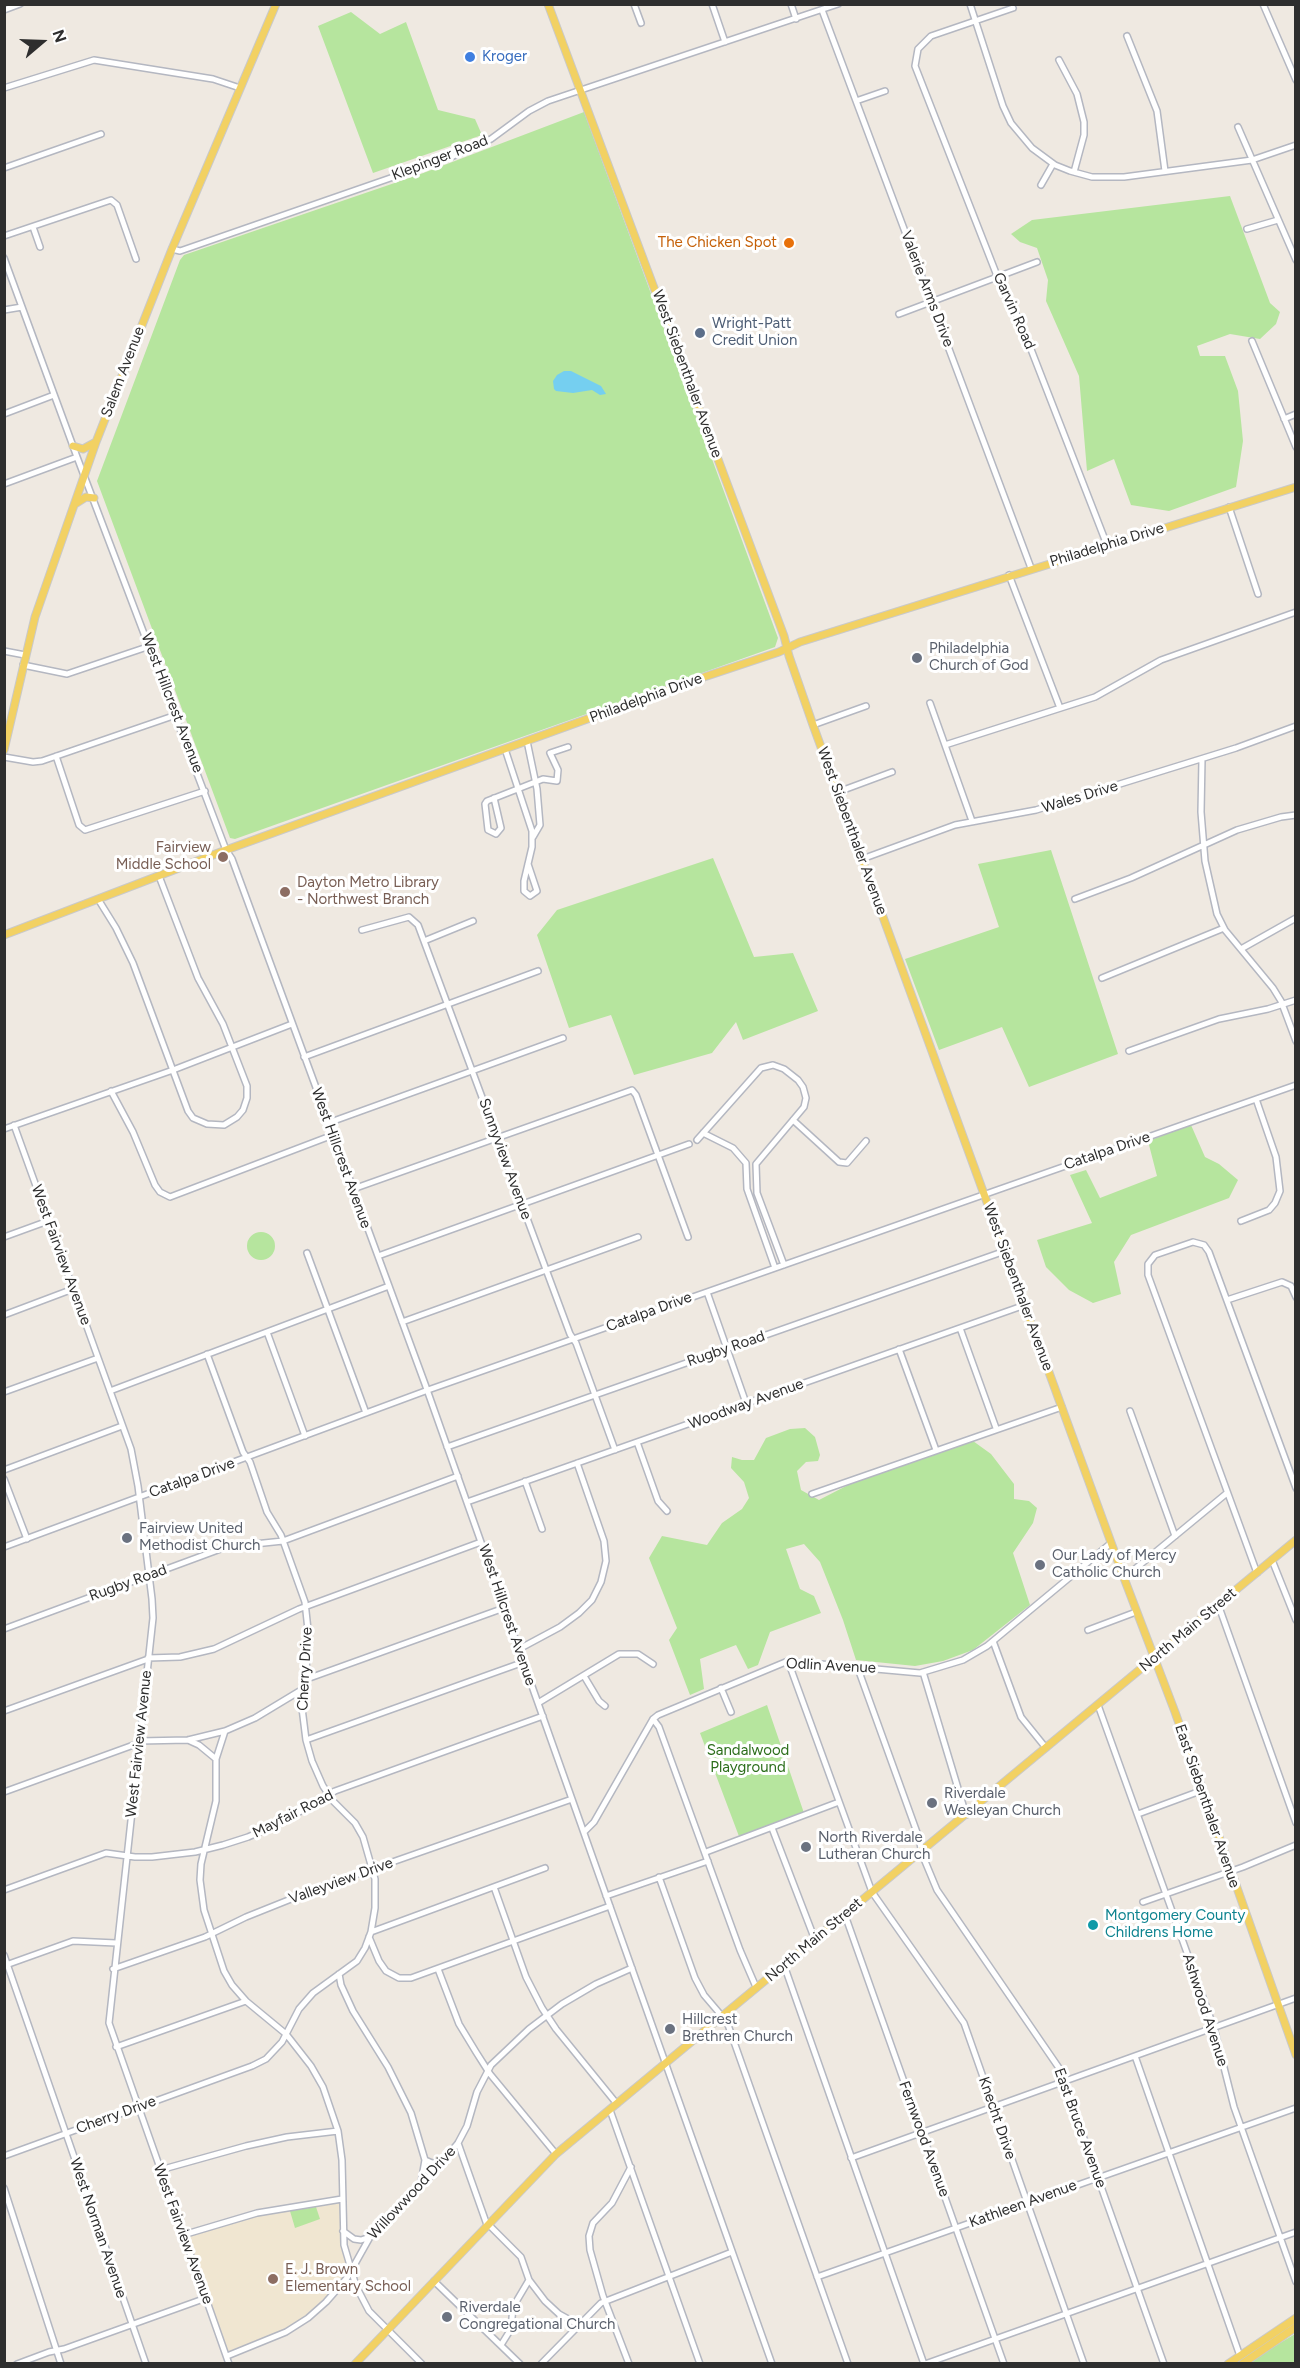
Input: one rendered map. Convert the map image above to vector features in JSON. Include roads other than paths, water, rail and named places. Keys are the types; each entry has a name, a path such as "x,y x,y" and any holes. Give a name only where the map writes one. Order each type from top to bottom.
{"main road":[{"name":"Salem Avenue","path":"5,746 25,656 48,576 96,442 172,249 276,4"},
{"name":"West Siebenthaler Avenue","path":"548,4 784,636 813,725 1154,1658"},
{"path":"73,447 83,450 96,442"},
{"name":"Philadelphia Drive","path":"4,935 226,850 300,825 337,809 871,618 1296,487"},
{"path":"75,504 86,497 94,498"},
{"name":"North Main Street","path":"355,2364 556,2154 1296,1540"},
{"name":"East Siebenthaler Avenue","path":"1154,1658 1296,2055"},
{"path":"1241,2360 1296,2318"},
{"path":"1228,2364 1241,2360 1296,2327"}],"street":[{"path":"4,10 20,4"},
{"path":"634,4 641,23"},
{"path":"712,4 725,42"},
{"path":"790,4 796,19"},
{"name":"Klepinger Road","path":"172,249 180,251 458,154 491,140 540,105 838,4"},
{"path":"970,4 1003,106 1011,123 1027,144 1053,164 1074,172 1104,178 1252,160 1296,145"},
{"path":"1263,4 1296,80"},
{"path":"975,21 1013,8"},
{"name":"Valerie Arms Drive","path":"822,10 1031,568"},
{"name":"Garvin Road","path":"975,21 931,36 924,41 915,58 920,78 998,277 1020,321 1107,544"},
{"path":"1127,36 1155,103 1165,171"},
{"path":"4,88 94,60 213,79 240,88"},
{"path":"1059,60 1077,94 1084,122 1084,135 1074,172"},
{"path":"856,101 885,90"},
{"path":"1239,127 1296,260"},
{"path":"4,168 101,134"},
{"path":"1041,185 1053,164"},
{"path":"4,236 109,201 115,201 136,259"},
{"path":"1247,229 1278,220"},
{"path":"33,227 40,247"},
{"name":"West Hillcrest Avenue","path":"4,258 73,447 85,473 226,850 232,859 428,1390 772,2364"},
{"path":"899,314 1037,262"},
{"path":"4,310 22,307"},
{"path":"1252,341 1296,447"},
{"path":"4,414 54,395"},
{"path":"1284,419 1296,414"},
{"path":"4,484 77,457"},
{"path":"1229,507 1258,594"},
{"path":"1009,575 1060,708"},
{"path":"945,745 1104,693 1161,660 1296,612"},
{"path":"23,665 67,674 150,646"},
{"path":"4,651 25,656"},
{"path":"930,703 972,821"},
{"path":"813,725 866,706"},
{"path":"4,757 42,762 176,715"},
{"name":"Wales Drive","path":"862,859 938,831 972,821 1036,810 1202,759 1296,726"},
{"path":"526,741 536,782 540,825 532,839"},
{"path":"494,798 501,828 496,834 488,830 484,806 487,801 494,798 536,782 543,779 557,780 558,770 550,753 568,747"},
{"path":"504,749 532,831 524,881 524,891 530,896 537,891 528,864"},
{"path":"56,756 79,825 85,830 205,791"},
{"path":"1202,759 1201,812 1213,900 1224,928 1266,977 1282,1005 1296,1041"},
{"path":"838,792 892,772"},
{"path":"1075,898 1131,878 1237,830 1296,815"},
{"path":"98,899 116,928 129,956 188,1111 193,1118 212,1126 224,1125 241,1113 248,1098 247,1086 218,1014 198,978 159,876"},
{"name":"Sunnyview Avenue","path":"362,930 409,917 418,924 615,1450"},
{"path":"1241,949 1296,918"},
{"path":"424,941 473,921"},
{"path":"1102,978 1224,928"},
{"path":"304,1056 538,971"},
{"path":"1129,1051 1219,1019 1296,1000"},
{"path":"4,1129 172,1070 292,1024"},
{"path":"328,1124 563,1038"},
{"path":"697,1140 759,1069 768,1065 784,1069 803,1087 807,1101 756,1164 757,1193 783,1265"},
{"name":"Catalpa Drive","path":"4,1547 428,1390 1296,1085"},
{"path":"353,1190 633,1090 688,1236"},
{"path":"111,1091 125,1115 154,1185 170,1197 333,1135"},
{"path":"1241,1221 1269,1210 1280,1191 1276,1157 1256,1099"},
{"path":"793,1120 839,1162 847,1163 866,1142"},
{"name":"West Fairview Avenue","path":"14,1125 133,1457 153,1611 108,2019 229,2364"},
{"path":"703,1133 733,1148 746,1163 747,1189 775,1268"},
{"path":"378,1256 688,1144"},
{"path":"746,1163 756,1164"},
{"path":"4,1237 48,1221"},
{"path":"402,1322 638,1237"},
{"path":"1257,1573 1147,1268 1155,1255 1193,1242 1199,1243 1209,1252 1296,1488"},
{"name":"Rugby Road","path":"447,1447 1005,1251"},
{"path":"307,1252 366,1413"},
{"path":"1227,1300 1282,1282 1291,1286 1296,1297"},
{"path":"110,1391 389,1286"},
{"path":"4,1315 73,1289"},
{"path":"707,1292 746,1403"},
{"name":"Woodway Avenue","path":"467,1502 1025,1305"},
{"path":"960,1328 996,1428"},
{"path":"267,1332 305,1436"},
{"path":"899,1349 936,1450"},
{"name":"Cherry Drive","path":"4,2156 258,2064 278,2049 307,1999 319,1987 357,1961 370,1934 375,1908 373,1869 358,1828 329,1794 318,1775 306,1740 302,1708 309,1639 305,1607 283,1541 267,1512 207,1354"},
{"path":"4,1392 98,1358"},
{"path":"812,1494 996,1428 1062,1407"},
{"path":"1130,1411 1175,1536"},
{"path":"4,1470 122,1426"},
{"path":"637,1442 658,1501 667,1511"},
{"path":"519,1649 560,1627 579,1613 592,1600 601,1582 606,1561 604,1541 577,1463"},
{"name":"Rugby Road","path":"4,1629 233,1545 283,1541 458,1476"},
{"path":"4,1479 27,1539"},
{"path":"525,1481 542,1530"},
{"path":"1124,1578 1227,1493"},
{"path":"4,1711 148,1658 180,1657 214,1649 305,1607 481,1542"},
{"name":"Odlin Avenue","path":"653,1719 788,1661 923,1672 970,1658 1111,1543"},
{"path":"1272,1560 1296,1620"},
{"path":"1218,1605 1296,1823"},
{"path":"304,1680 504,1608"},
{"path":"1088,1630 1136,1612"},
{"path":"993,1641 1021,1717 1046,1748"},
{"path":"538,1703 623,1652 642,1655 653,1664"},
{"name":"Knecht Drive","path":"788,1661 872,1892 964,2023 1084,2364"},
{"path":"306,1740 524,1662"},
{"name":"East Bruce Avenue","path":"857,1666 932,1880 946,1906 1055,2061 1065,2082 1164,2364"},
{"path":"923,1672 966,1815"},
{"path":"584,1676 599,1701 606,1706"},
{"path":"721,1688 731,1712"},
{"path":"4,1792 139,1742 188,1740 225,1731 255,1719 303,1689"},
{"name":"Ashwood Avenue","path":"1098,1705 1214,2028 1241,2127 1296,2282"},
{"name":"Mayfair Road","path":"4,1890 104,1853 159,1857 205,1850 282,1822 329,1794 543,1716"},
{"path":"584,1832 594,1822 653,1719 659,1727 756,1987"},
{"path":"225,1731 216,1759 216,1801 200,1880 200,1893 212,1934 224,1971 246,2001 286,2034 317,2076 328,2099 338,2131 342,2160 343,2231 351,2271 363,2302 387,2330 422,2364"},
{"path":"188,1740 199,1745 216,1759"},
{"path":"1138,1814 1203,1790"},
{"name":"Valleyview Drive","path":"113,1969 212,1934 287,1900 572,1799"},
{"path":"706,1852 839,1802"},
{"path":"772,1828 815,1940"},
{"path":"1143,1902 1296,1845"},
{"path":"606,1896 708,1861"},
{"path":"545,1868 370,1934 382,1966 394,1976 411,1978 610,1906"},
{"path":"659,1877 695,1978 704,1995 723,2016 734,2042 848,2364"},
{"path":"494,1887 526,1977 546,2015 617,2104"},
{"name":"Fernwood Avenue","path":"845,1915 1004,2364"},
{"path":"6,1965 73,1941 116,1943"},
{"name":"West Norman Avenue","path":"4,1955 146,2364"},
{"path":"784,1965 925,2364 1296,2232"},
{"name":"Willowwood Drive","path":"227,2356 276,2337 299,2324 326,2302 351,2271 370,2237 443,2162 458,2143 467,2126 477,2092 488,2071 514,2042 546,2015 596,1984 632,1968"},
{"path":"438,1969 459,2024 488,2071 556,2154"},
{"path":"339,1974 353,2011 388,2067 405,2100 425,2160 421,2185"},
{"path":"851,2158 1296,1998"},
{"path":"116,2047 246,2001"},
{"path":"1135,2056 1241,2360"},
{"name":"Kathleen Avenue","path":"818,2277 1296,2108"},
{"path":"610,2109 700,2364"},
{"path":"160,2170 246,2146 338,2131"},
{"path":"458,2143 487,2224 521,2257 529,2280 552,2308 579,2325"},
{"path":"425,2160 432,2163 443,2162"},
{"path":"629,2364 605,2301 590,2250 590,2232 596,2219 618,2194 631,2167"},
{"path":"4,2188 61,2364"},
{"path":"183,2235 257,2213 342,2199"},
{"path":"343,2231 354,2239 361,2240 370,2237"},
{"path":"541,2364 598,2305 732,2252"},
{"path":"501,2345 511,2329 513,2307 529,2280"},
{"path":"434,2281 520,2364"},
{"path":"17,2364 206,2298"}],"water":[{"path":"564,371 571,371 601,386 606,394 600,395 592,390 573,393 556,391 553,381"}],"place":[{"name":"Kroger","path":"470,57"},
{"name":"The Chicken Spot","path":"789,243"},
{"name":"Wright-Patt Credit Union","path":"700,333"},
{"name":"Philadelphia Church of God","path":"917,658"},
{"name":"Fairview Middle School","path":"223,857"},
{"name":"Dayton Metro Library - Northwest Branch","path":"285,892"},
{"name":"Fairview United Methodist Church","path":"127,1538"},
{"name":"Our Lady of Mercy Catholic Church","path":"1040,1565"},
{"name":"Riverdale Wesleyan Church","path":"932,1803"},
{"name":"North Riverdale Lutheran Church","path":"806,1847"},
{"name":"Montgomery County Childrens Home","path":"1093,1925"},
{"name":"Hillcrest Brethren Church","path":"670,2029"},
{"name":"E. J. Brown Elementary School","path":"273,2279"},
{"name":"Riverdale Congregational Church","path":"447,2317"}],"park label":[{"name":"Sandalwood Playground","path":"748,1760"}]}
